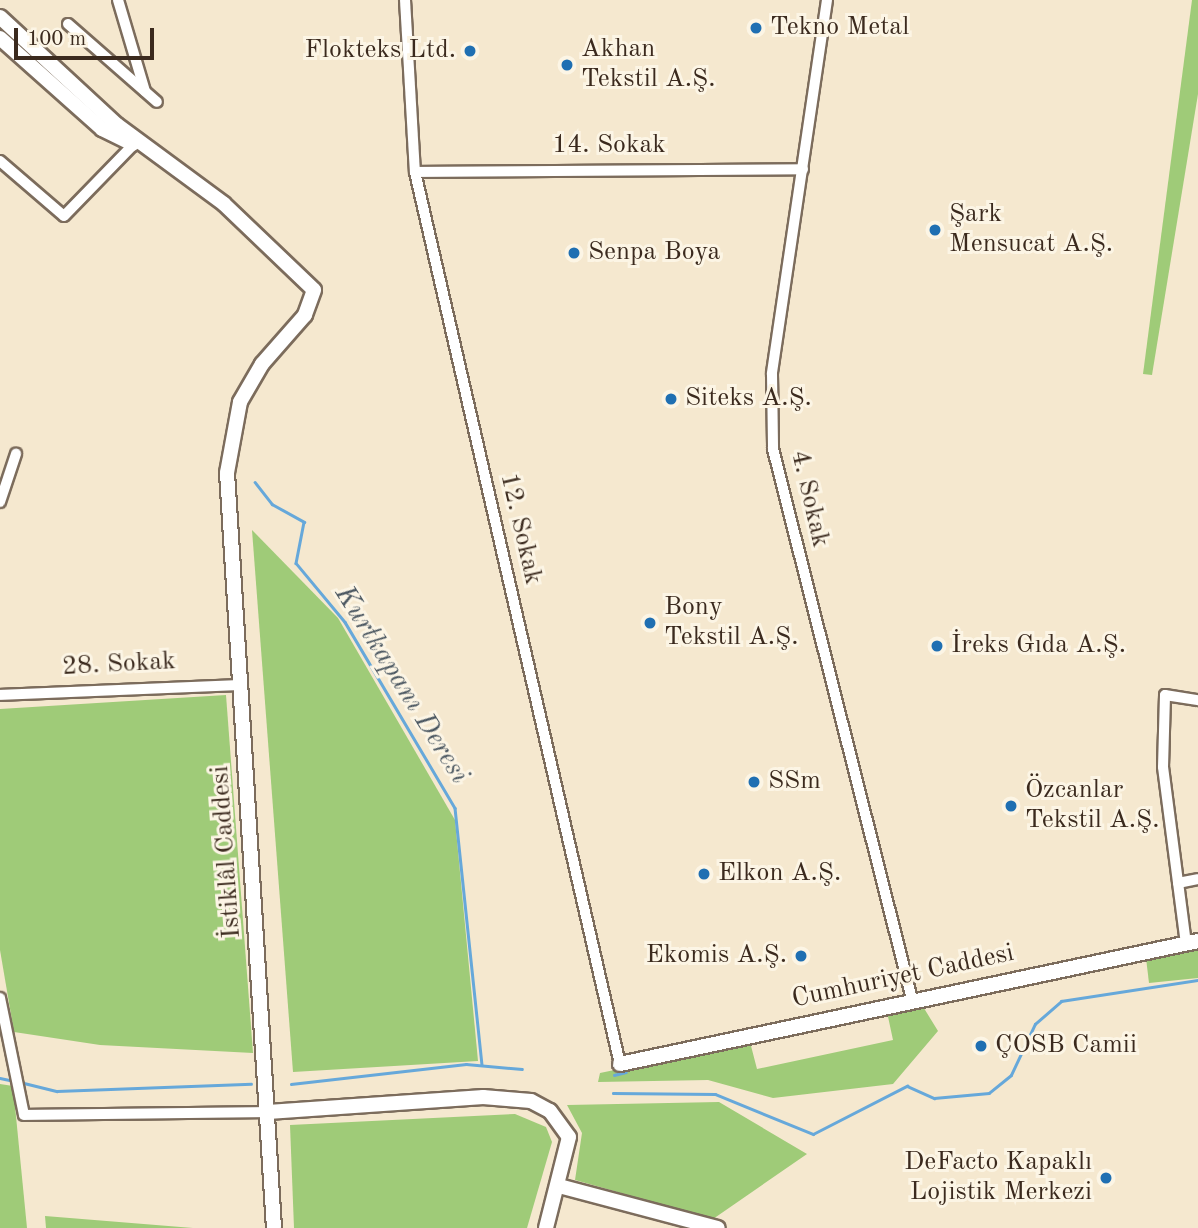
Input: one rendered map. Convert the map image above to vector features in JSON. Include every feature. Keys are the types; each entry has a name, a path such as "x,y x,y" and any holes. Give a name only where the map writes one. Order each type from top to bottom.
{"street":[{"path":"118,0 145,92"},
{"name":"12. Sokak","path":"405,0 415,172 620,1064"},
{"name":"4. Sokak","path":"827,0 772,374 773,449 912,999"},
{"path":"0,17 117,125 181,169"},
{"path":"68,24 158,102"},
{"path":"0,38 102,129 181,169"},
{"path":"0,161 64,216 133,145"},
{"name":"İstiklâl Caddesi","path":"181,169 314,290 305,315 262,364 240,402 227,472 275,1228"},
{"name":"14. Sokak","path":"415,172 803,169"},
{"path":"0,499 16,454"},
{"name":"28. Sokak","path":"0,695 241,685"},
{"path":"1192,942 1178,883 1163,767 1165,695 1198,700"},
{"path":"1178,883 1198,879"},
{"name":"Cumhuriyet Caddesi","path":"620,1064 912,999 1192,942"},
{"path":"0,998 24,1115 268,1112 483,1097 531,1101 550,1111 569,1137 559,1186 546,1228"},
{"path":"559,1186 718,1228"}],"green space":[{"path":"1192,0 1198,0 1198,94 1152,375 1143,374"},
{"path":"252,530 338,618 455,820 478,1061 293,1072"},
{"path":"226,695 253,1053 100,1045 14,1032 0,950 0,709"},
{"path":"1198,948 1198,978 1149,983 1146,958"},
{"path":"922,1005 938,1031 893,1084 773,1098 708,1080 598,1082 600,1073 750,1042 757,1069 893,1040 887,1012"},
{"path":"0,1084 13,1086 27,1228 0,1228"},
{"path":"719,1102 807,1154 713,1219 575,1180 582,1133 567,1105"},
{"path":"515,1114 546,1127 552,1142 527,1228 294,1228 290,1125"},
{"path":"45,1216 193,1228 46,1228"}],"waterway":[{"name":"Kurtkapanı Deresi","path":"255,482 272,504 304,522 296,563 345,622 455,808 482,1065"},
{"path":"613,1093 715,1094 813,1134 907,1086 934,1098 989,1093 1011,1075 1035,1024 1061,1001 1198,980"},
{"path":"291,1084 466,1064 522,1069"},
{"path":"614,1075 626,1072"},
{"path":"0,1078 14,1081"},
{"path":"20,1082 57,1091 251,1084"}],"place":[{"name":"Tekno Metal","path":"756,28"},
{"name":"Flokteks Ltd.","path":"470,51"},
{"name":"Akhan Tekstil A.Ş.","path":"567,65"},
{"name":"Şark Mensucat A.Ş.","path":"935,230"},
{"name":"Senpa Boya","path":"574,253"},
{"name":"Siteks A.Ş.","path":"671,399"},
{"name":"Bony Tekstil A.Ş.","path":"650,623"},
{"name":"İreks Gıda A.Ş.","path":"937,646"},
{"name":"SSm","path":"754,782"},
{"name":"Özcanlar Tekstil A.Ş.","path":"1011,806"},
{"name":"Elkon A.Ş.","path":"704,874"},
{"name":"Ekomis A.Ş.","path":"801,956"},
{"name":"ÇOSB Camii","path":"981,1046"},
{"name":"DeFacto Kapaklı Lojistik Merkezi","path":"1106,1178"}]}
